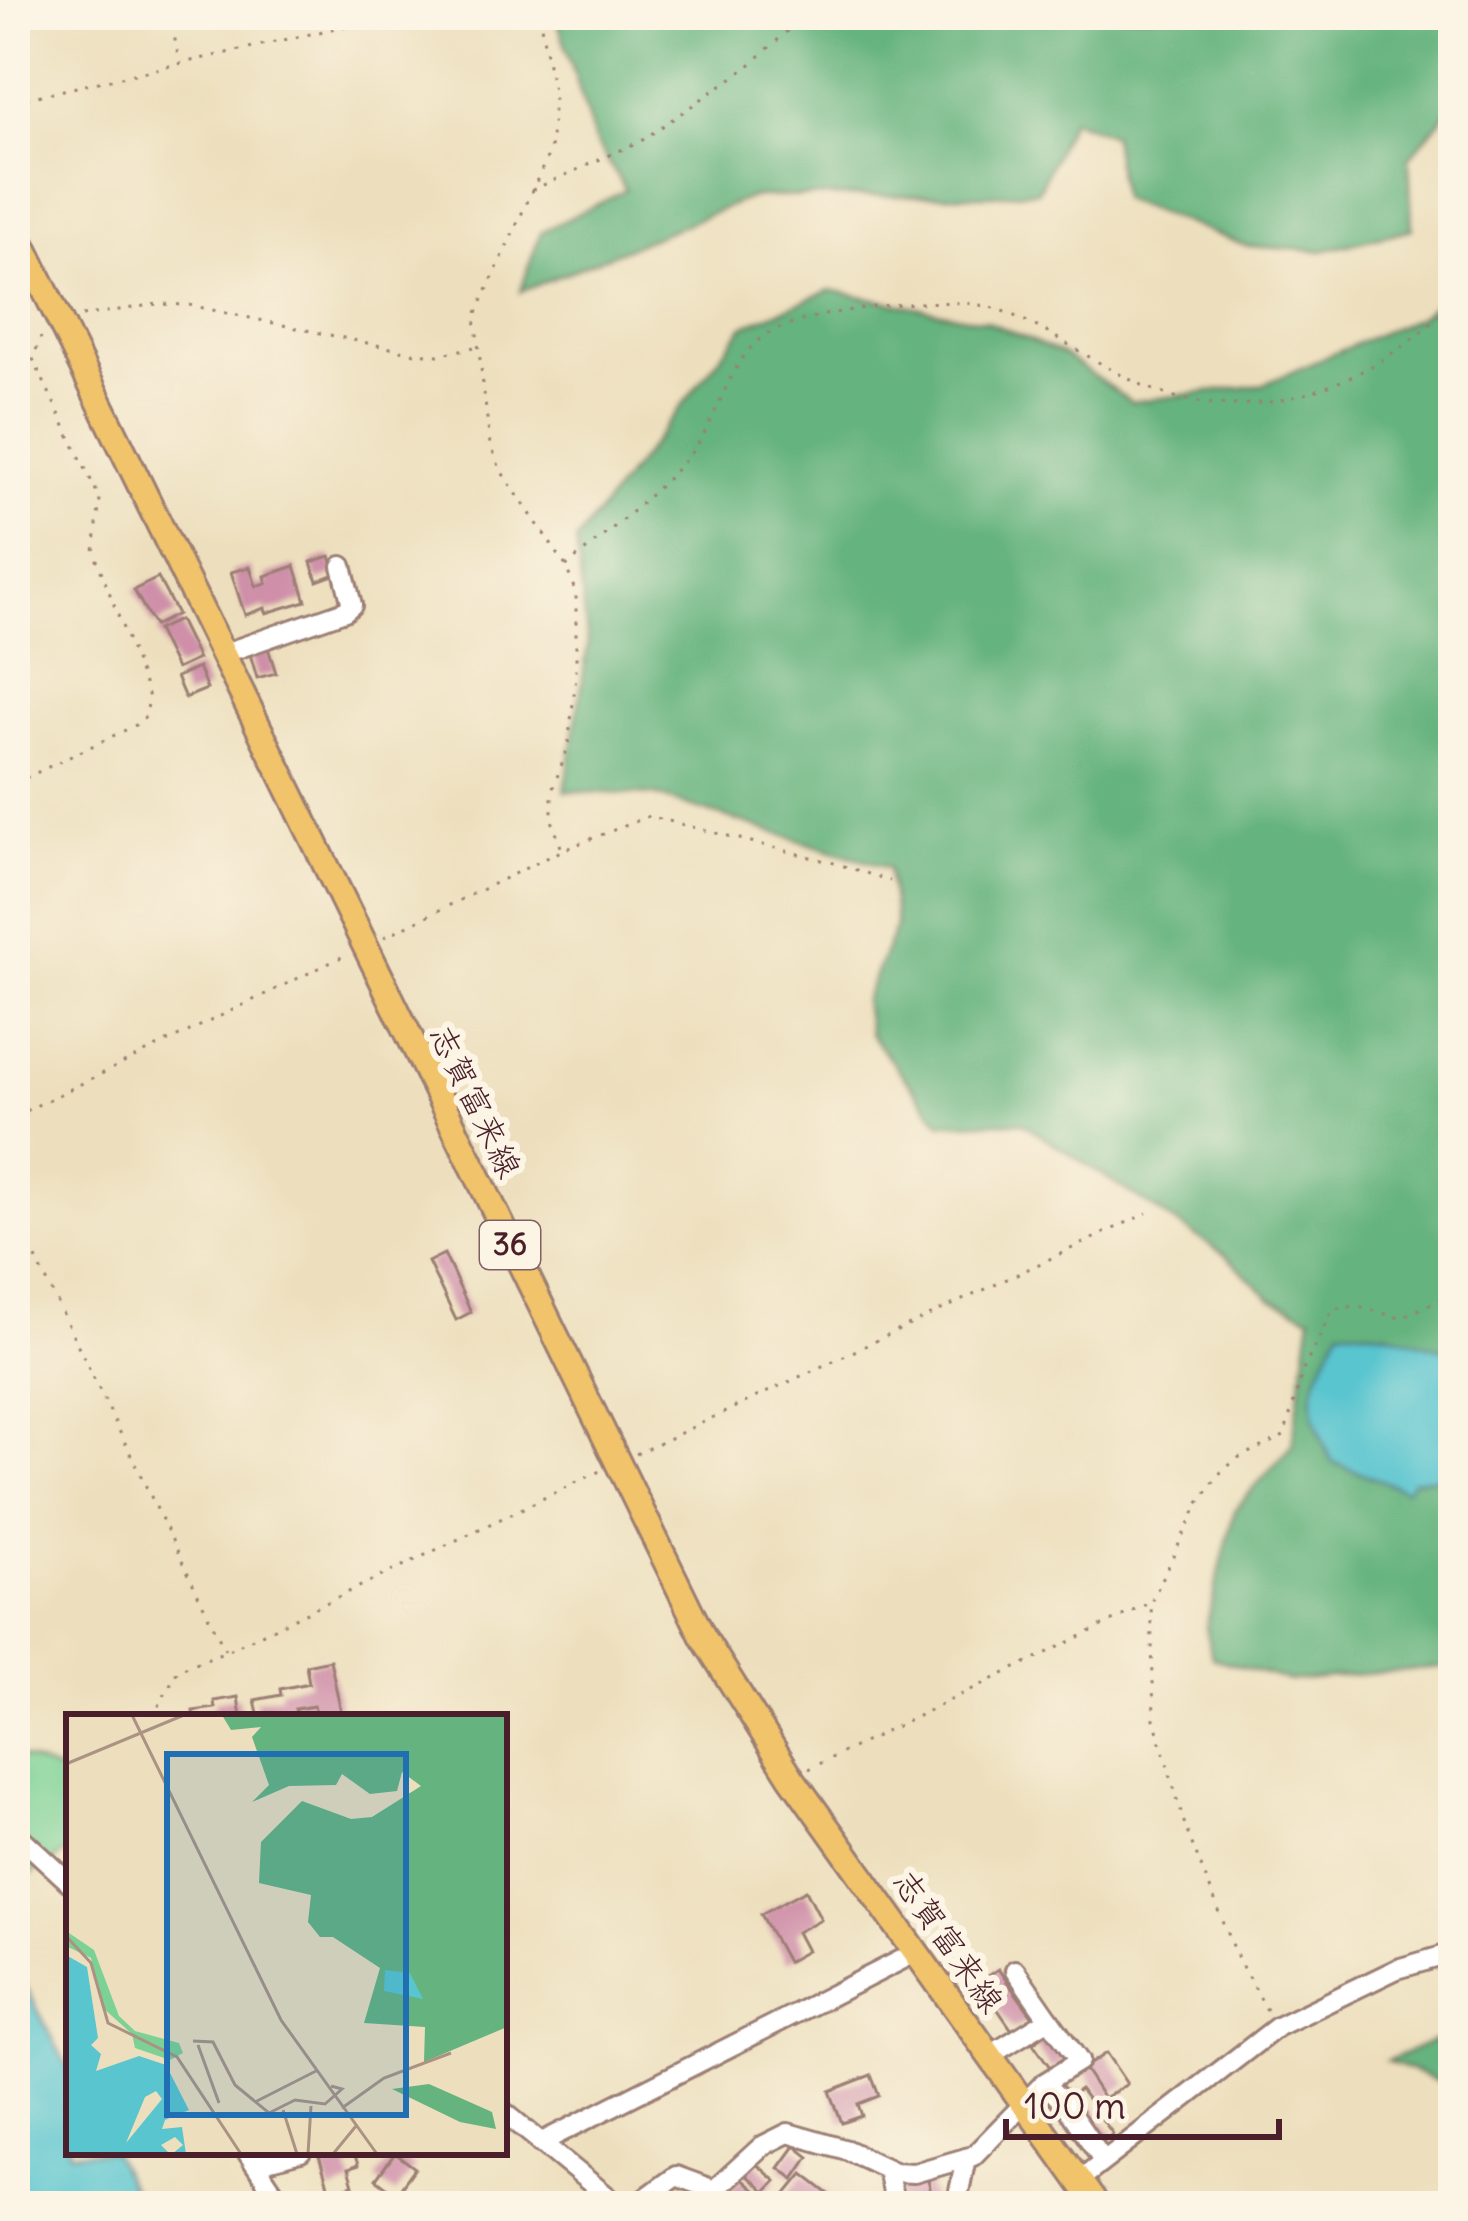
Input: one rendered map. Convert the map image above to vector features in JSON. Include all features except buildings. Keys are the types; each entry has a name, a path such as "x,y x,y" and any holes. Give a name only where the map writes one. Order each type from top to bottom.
{"main road":[{"name":"志賀富来線","path":"15,229 703,1637 791,1777 1097,2206"}],"street":[{"path":"225,653 345,611 352,605 342,566"},
{"path":"15,1832 66,1879"},
{"path":"540,2143 916,1952"},
{"path":"1078,2181 1277,2027 1396,1969 1453,1953"},
{"path":"635,2206 676,2176 717,2198 762,2146 788,2133 847,2150 887,2169 914,2173 973,2156 1044,2084 1079,2062 1015,1970"},
{"path":"989,2056 1049,2019"},
{"path":"1044,2084 1064,2102 1100,2154"},
{"path":"507,2115 619,2206"},
{"path":"251,2158 284,2206"},
{"path":"956,2206 966,2158"},
{"path":"887,2169 895,2206"}],"path":[{"path":"170,15 180,64"},
{"path":"15,101 394,15"},
{"path":"539,15 554,97 550,151 476,317 490,444 501,471 566,566 576,594 576,677 568,747 552,791 552,820 563,850"},
{"path":"531,191 641,141 748,66 805,15"},
{"path":"566,566 680,464 698,443 746,353 778,328 829,314 953,302 996,309 1144,387 1192,400 1255,405 1273,404 1352,375 1406,346 1453,302"},
{"path":"15,783 140,723 149,697 94,552 100,499 33,359 41,337 87,314 189,305 414,353 438,355 479,346"},
{"path":"15,1116 563,850 650,816 890,881"},
{"path":"154,1714 178,1670 226,1652 1147,1214"},
{"path":"15,1215 226,1652"},
{"path":"1277,2027 1239,1961 1186,1829 1154,1719 1151,1602 1199,1503 1221,1472 1238,1458 1284,1436 1304,1368 1333,1309 1356,1306 1401,1318 1453,1293"},
{"path":"791,1777 1151,1602"}],"green space":[{"path":"556,15 1453,15 1453,112 1447,111 1409,158 1412,229 1323,251 1247,246 1121,199 1112,135 1071,119 1038,191 751,197 520,292 541,232 626,190 595,141"},
{"path":"1453,289 1453,1666 1289,1681 1212,1658 1206,1627 1235,1509 1292,1446 1311,1316 1271,1298 1225,1255 1021,1122 941,1123 869,1033 864,1001 896,926 888,868 654,795 565,791 588,645 576,542 744,326 830,290 986,321 1062,354 1131,402 1262,385 1422,315"},
{"path":"15,1755 66,1774 66,1853 16,1883"},
{"path":"1438,2039 1453,2047 1453,2087 1387,2061"}],"water":[{"path":"1340,1328 1386,1332 1453,1352 1453,1476 1413,1480 1406,1490 1332,1462 1316,1422 1313,1394"},
{"path":"15,1966 66,2064 66,2155 114,2155 133,2193 99,2206 15,2206"}]}
